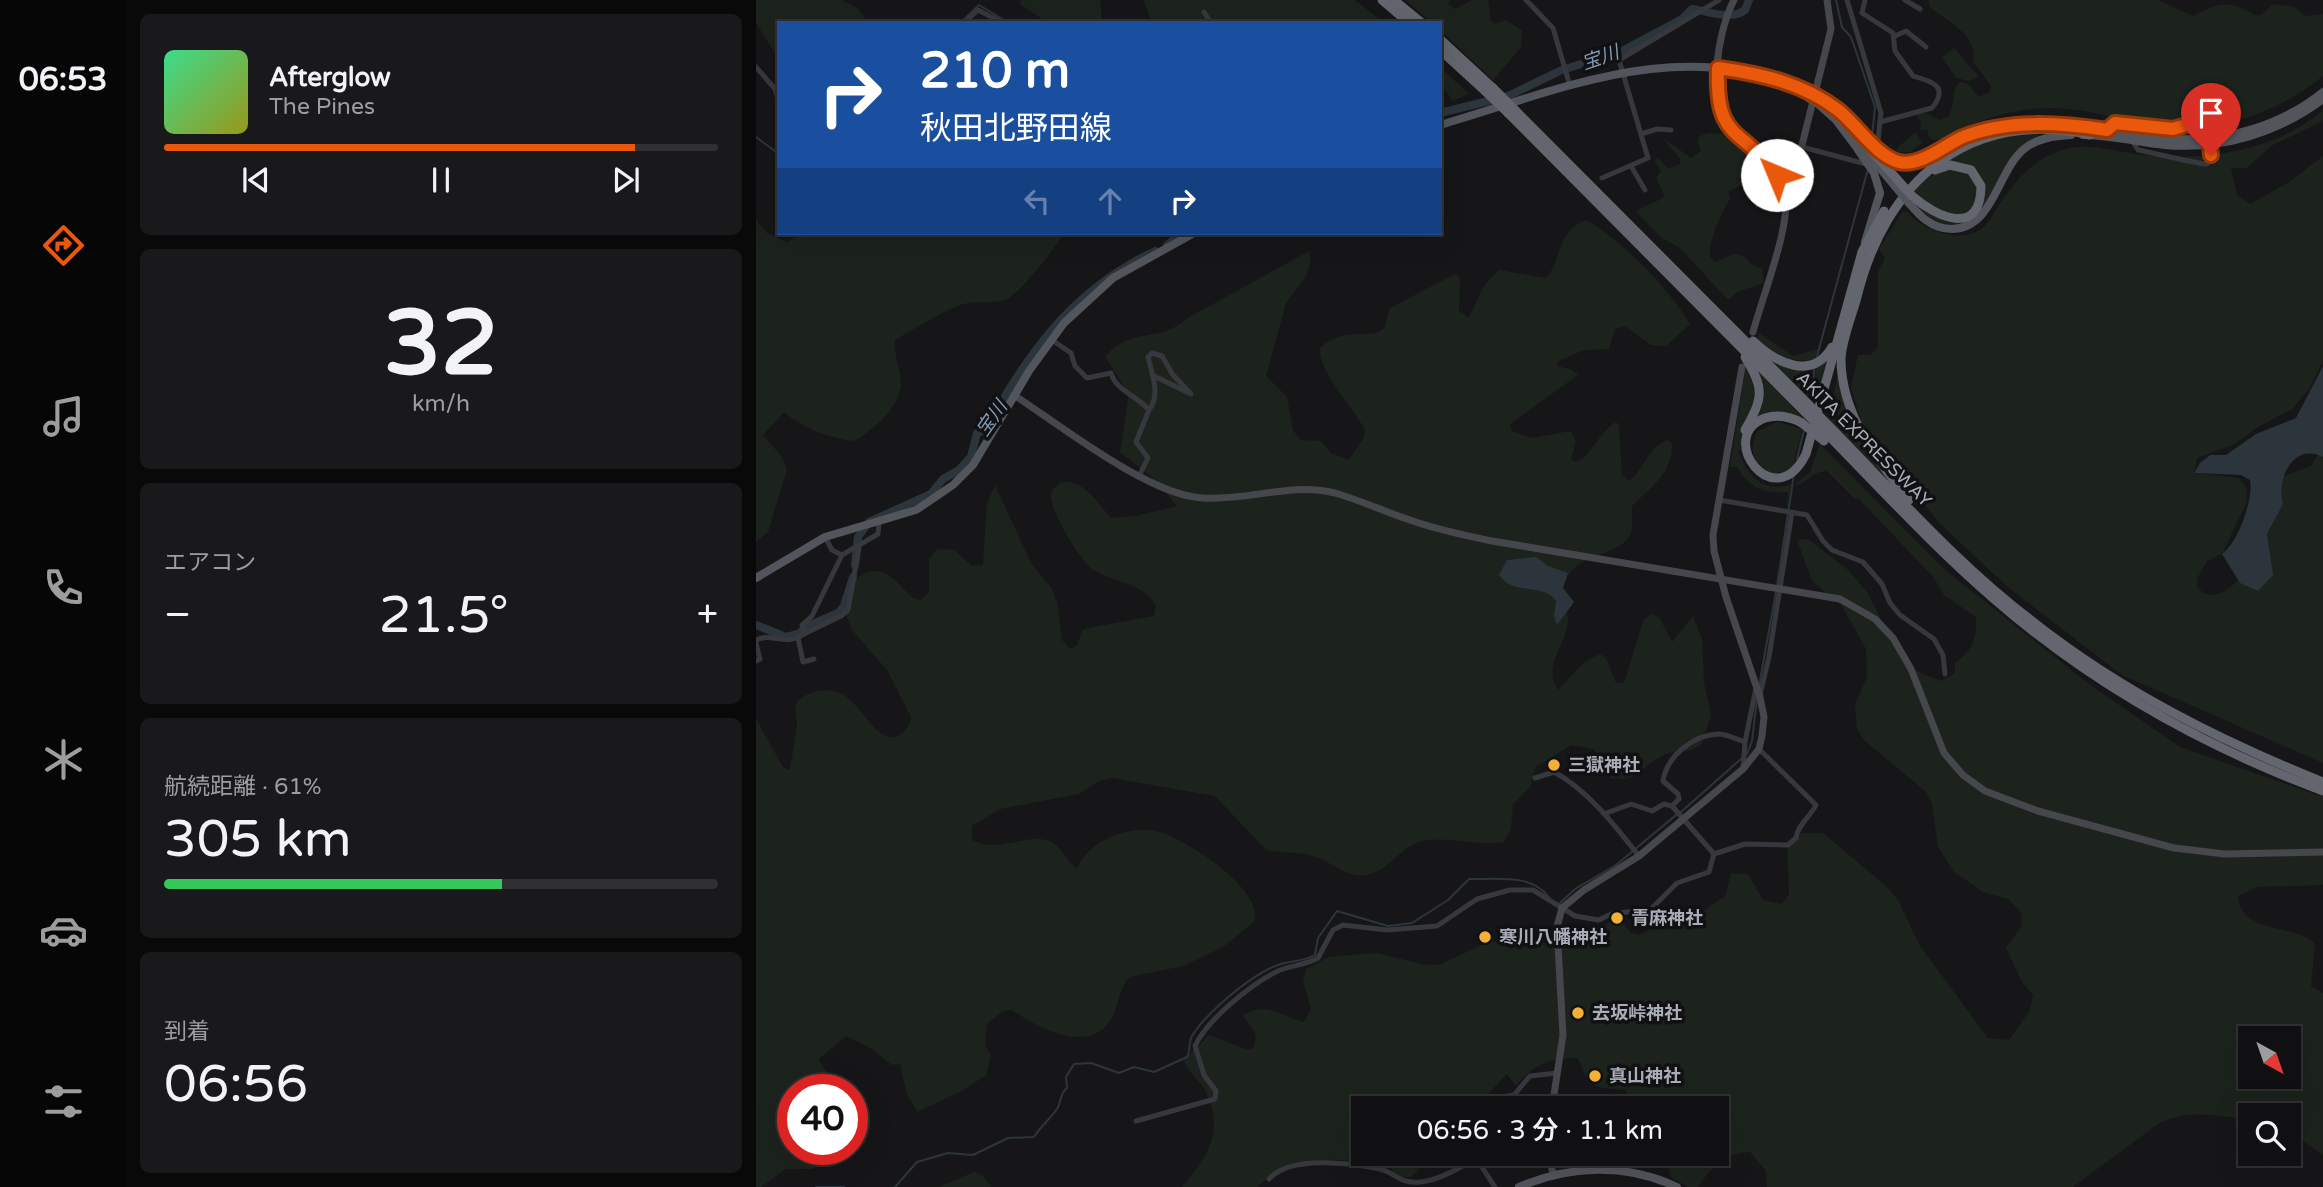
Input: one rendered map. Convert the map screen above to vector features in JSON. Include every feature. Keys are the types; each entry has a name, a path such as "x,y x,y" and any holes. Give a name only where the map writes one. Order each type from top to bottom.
{"highway":[{"path":"1382,0 1407,21"},
{"path":"1394,0 1420,21"},
{"name":"AKITA EXPRESSWAY","path":"1442,41 1702,296 1807,408 1826,433 1993,598 2115,691 2198,737 2323,791"},
{"name":"AKITA EXPRESSWAY","path":"1442,52 1489,89"},
{"path":"1816,99 1859,140 1909,195 1937,216 1957,219 1968,216 1977,208 1981,186 1971,170 1950,164 1909,195"},
{"name":"AKITA EXPRESSWAY","path":"1512,111 1735,341 1807,408"},
{"path":"1826,433 1802,423 1783,416 1771,416 1756,423 1749,431 1746,446 1750,462 1758,471 1776,478 1792,474 1801,465 1840,334 1862,252 1891,200 1920,170 1956,145 1991,130"},
{"path":"1939,537 1889,475 1863,435 1846,393 1841,358 1866,260 1883,223 1934,165 1984,139 2046,130 2090,135"},
{"path":"1702,296 1760,348 1785,364 1805,367 1821,361 1840,334"},
{"path":"1735,341 1755,373 1761,391 1745,430 1741,449 1746,465 1755,475 1773,482 1792,478 1807,463 1844,346"},
{"name":"AKITA EXPRESSWAY","path":"1826,433 2035,624 2120,684 2203,729 2323,782"}],"main road":[{"path":"1442,124 1622,72 1669,65 1745,71 1816,99"},
{"path":"1859,140 1895,160 1912,162 1969,135 2046,124 2176,139 2229,136 2286,117 2323,92"},
{"path":"1909,195 1928,223 1948,229 1965,227 1982,216 2007,167 2025,148 2050,137 2090,135 2181,146 2251,137 2285,123 2323,99"},
{"path":"1859,140 1880,194 1862,252"},
{"path":"756,578 825,537 926,505 966,472 1052,340 1102,286 1191,235"},
{"path":"1519,1187 1553,1175 1587,1170 1620,1170 1653,1177 1677,1187"}],"street":[{"path":"1526,0 1553,28 1570,86"},
{"path":"1602,178 1648,158 1619,60 1719,0"},
{"path":"1734,0 1725,22 1717,94 1726,124 1767,162 1781,183 1786,199 1784,221 1753,332"},
{"path":"1781,183 1793,177 1802,147 1831,29 1827,0"},
{"path":"1802,147 1874,166 1881,113 1847,0"},
{"path":"1850,13 1862,8 1865,0"},
{"path":"1905,0 1920,9"},
{"path":"1862,8 1867,18 1889,28 1895,36 1895,51 1913,76 1935,83 1939,94 1932,108 1880,122"},
{"path":"966,21 978,10 999,21"},
{"path":"1204,12 1210,21"},
{"path":"1653,31 1658,38"},
{"path":"1895,36 1906,31 1926,47"},
{"path":"756,67 777,95"},
{"path":"2107,130 2115,123 2173,129 2199,121 2208,128 2211,155 2207,164 2200,165 2189,159 2138,150 2133,142"},
{"path":"1641,134 1671,130"},
{"path":"1630,166 1645,190"},
{"path":"1052,340 1072,353 1075,366 1087,378 1111,373 1118,387 1135,396 1149,410"},
{"path":"1139,477 1148,458 1136,442 1154,403 1155,393 1147,357 1158,353 1191,394 1152,375"},
{"path":"1554,1096 1563,1018 1557,928 1562,908 1584,890 1639,856 1680,817 1743,769 1759,748 1764,717 1722,580 1713,535 1742,367"},
{"path":"1014,395 1139,477 1158,487 1200,498 1226,499 1294,489 1335,493 1444,531 1839,599 1882,626 1911,669 1944,753 1963,775 1985,791 2038,811 2174,848 2225,855 2323,852"},
{"path":"1719,500 1807,515 1832,550 1863,562 1882,584 1890,603 1900,615 1934,639 1943,655 1945,674"},
{"path":"1759,697 1765,682 1792,512"},
{"path":"756,661 760,659 756,641 762,637 786,640 798,638 842,555 878,534 876,523"},
{"path":"825,537 832,550 842,555"},
{"path":"804,631 848,610 857,548"},
{"path":"798,638 803,662 814,659"},
{"path":"1743,769 1745,742 1756,688"},
{"path":"1672,806 1679,799 1678,794 1662,781 1664,772 1676,754 1702,735 1721,734 1745,742"},
{"path":"1714,854 1745,844 1788,845 1796,838 1797,830 1807,821 1815,805 1759,748"},
{"path":"1535,779 1554,772 1604,814 1639,856"},
{"path":"1604,814 1631,804 1652,811 1664,804 1672,806 1714,854"},
{"path":"1136,1121 1214,1099 1216,1091 1205,1075 1195,1046 1204,1030 1218,1019 1227,1004 1273,974 1318,958 1333,930 1343,925 1388,930 1437,926 1477,899 1510,890 1533,890 1575,916 1590,920 1651,909 1677,883 1709,872 1714,854"},
{"path":"1508,1096 1514,1095 1530,1076 1557,1073"},
{"path":"1269,1179 1282,1170 1331,1161 1351,1164"},
{"path":"1360,1166 1383,1170 1402,1182 1422,1182 1461,1166"},
{"path":"1481,1166 1495,1187"},
{"path":"1551,1166 1553,1175"}],"shaded area":[{"path":"756,0 841,0 858,8 867,21 777,21 777,57 756,23"},
{"path":"1021,0 1100,0 1102,21 1045,21 1020,4"},
{"path":"1143,0 1355,0 1381,21 1151,21"},
{"path":"1405,0 1450,0 1448,4 1455,9 1472,0 1488,0 1491,20 1495,24 1506,20 1522,31 1521,47 1493,80 1442,32 1442,21 1431,21"},
{"path":"1928,0 2158,0 2193,16 2211,7 2225,4 2255,15 2261,15 2273,4 2295,7 2304,16 2323,14 2323,76 2290,99 2271,108 2231,122 2210,126 2170,127 2083,111 2039,108 1996,116 1942,139 1933,140 1929,137 1924,119 1926,130 1920,130 1921,123 1916,114 1926,113 1939,120 1949,116 1955,88 1960,82 1969,84 1978,97 1990,92 1991,86 1973,61 1974,52 1967,37 1930,7"},
{"path":"1954,48 1979,77 1969,81 1956,78 1942,57"},
{"path":"1442,69 1469,94 1452,101 1446,91 1442,91"},
{"path":"2323,110 2323,120 2317,124 2271,146 2247,168 2231,168 2237,195 2250,204 2289,182 2323,156 2323,361 2309,389 2292,409 2258,427 2235,444 2197,458 2194,473 2239,478 2246,487 2247,502 2222,554 2207,561 2198,577 2197,587 2202,592 2219,594 2239,579 2279,478 2311,466 2323,447 2323,763 2122,675 2009,588 1939,523 1862,424 1851,387 1858,355 1870,355 1878,347 1878,272 1885,258 1879,249 1902,212 1908,212 1922,224 1941,233 1972,234 1986,225 2018,179 2033,165 2062,150 2089,147 2160,156 2210,155 2259,145 2282,136"},
{"path":"1916,132 1922,143 1910,152 1897,152 1897,148"},
{"path":"2038,132 2039,138 2015,154 2002,171 1985,209 1960,227 1932,221 1911,199 1937,215 1958,219 1973,214 1981,203 1983,189 1979,175 1967,166 1948,163 1978,144"},
{"path":"1708,133 1728,134 1760,163 1751,170 1742,185 1728,192 1730,198 1714,234 1710,258 1716,262 1733,254 1744,256 1751,264 1762,269 1764,283 1737,292 1728,300 1680,248 1660,237 1636,211 1665,197 1656,178 1661,171 1655,161 1658,158 1668,169 1680,164 1680,159 1663,138 1691,158 1701,151 1698,142 1700,136"},
{"path":"1954,166 1974,176 1979,193 1969,213 1946,216 1911,193 1927,177"},
{"path":"756,220 767,233 787,242 799,235 1063,235 1029,279 1007,299 957,307 895,340 901,377 896,401 877,424 854,441 826,435 799,423 784,412 763,435 781,456 787,469 768,532 756,542"},
{"path":"1586,220 1629,252 1671,296 1690,324 1666,346 1651,345 1625,326 1615,329 1609,349 1584,350 1558,361 1557,366 1570,369 1578,375 1510,424 1512,431 1532,438 1571,431 1576,442 1571,459 1575,462 1586,455 1616,422 1619,425 1622,475 1629,481 1655,448 1668,440 1672,444 1664,472 1632,506 1629,537 1617,547 1582,563 1564,582 1568,619 1554,663 1554,681 1558,690 1583,663 1600,654 1606,658 1616,683 1624,683 1644,619 1652,614 1659,617 1672,642 1693,616 1702,639 1704,682 1711,715 1701,745 1664,755 1635,776 1621,779 1610,778 1594,749 1571,745 1536,767 1530,787 1513,804 1511,830 1504,842 1437,839 1420,841 1378,871 1359,876 1309,855 1266,850 1215,796 1112,778 1099,781 1079,794 1000,809 972,826 972,840 992,845 1030,839 1049,841 1077,868 1083,858 1100,842 1124,832 1149,830 1172,837 1204,855 1235,881 1247,894 1254,908 1255,921 1223,947 1183,966 1130,977 1123,987 1110,1021 1100,1031 1088,1036 1062,1035 1035,1024 1012,1010 1003,1011 987,1024 985,1045 991,1056 986,1075 962,1091 917,1112 907,1094 900,1064 892,1065 869,1047 846,1036 819,1059 829,1074 777,1074 777,1165 820,1165 812,1169 786,1169 761,1187 756,1187 756,719 783,767 790,770 797,725 795,705 808,694 829,690 838,692 853,702 879,732 890,737 904,732 911,717 887,670 852,630 840,601 849,587 868,572 883,572 912,597 921,600 929,592 929,558 938,549 954,550 972,566 983,565 987,503 995,485 1031,563 1052,589 1057,602 1062,640 1070,649 1077,646 1082,630 1154,616 1156,607 1145,593 1092,569 1087,564 1066,534 1052,501 1051,494 1055,488 1061,482 1069,482 1083,488 1111,518 1136,516 1177,506 1155,480 1120,452 1129,394 1105,357 1115,347 1134,338 1176,327 1309,251 1311,261 1306,276 1286,303 1266,376 1287,397 1293,430 1300,440 1321,441 1331,453 1349,460 1363,439 1365,430 1330,378 1324,367 1320,348 1339,337 1378,332 1384,327 1390,308 1455,274 1460,278 1459,312 1469,317 1485,284 1499,270 1546,278 1562,243 1576,225"},
{"path":"1759,333 1793,356 1817,349 1815,361 1781,359 1757,339"},
{"path":"1756,346 1791,368 1832,355 1817,409 1813,405 1816,369 1808,370 1809,401"},
{"path":"1746,366 1757,397 1739,452 1746,468 1765,485 1782,487 1791,484 1787,509 1788,492 1772,492 1758,488 1747,480 1737,467 1730,467"},
{"path":"2323,366 2323,457 2303,454 2295,459 2285,474 2281,494 2283,504 2267,534 2273,575 2258,591 2240,583 2222,554 2234,540 2243,520 2250,498 2250,480 2241,475 2194,473 2200,463 2210,455 2226,455 2256,434 2296,418"},
{"path":"1840,369 1851,420 1889,483 1827,418"},
{"path":"1760,372 1805,420 1782,414 1750,428"},
{"path":"1777,422 1802,429 1792,470 1770,474 1756,460 1753,444 1758,431"},
{"path":"1820,444 1945,570 2089,684 2180,747 2323,797 2323,885 2258,887 2238,896 2241,908 2248,917 2258,923 2295,933 2315,944 2311,986 2323,993 2323,1155 2301,1139 2301,1103 2238,1103 2238,1118 2192,1115 2180,1116 2158,1124 2073,1187 1767,1187 1766,1171 1750,1152 1729,1157 1729,1096 1628,1096 1625,1090 1602,1088 1589,1083 1578,1058 1559,1059 1536,1067 1516,1086 1507,1074 1486,1096 1351,1096 1351,1162 1317,1160 1291,1165 1258,1187 1182,1187 1206,1154 1214,1119 1206,1092 1184,1060 1209,1035 1248,1050 1253,1048 1256,1038 1254,1030 1243,1016 1251,1011 1274,1011 1304,1022 1311,1009 1303,981 1306,969 1329,957 1378,953 1421,964 1439,965 1488,942 1514,940 1547,931 1573,941 1618,918 1631,933 1639,935 1651,929 1690,920 1725,896 1731,873 1748,874 1763,900 1782,904 1789,894 1787,849 1801,833 1823,833 1886,886 1898,900 1920,946 1988,1038 2009,1040 2030,1010 2033,995 2022,982 2006,948 2022,925 2021,912 2008,899 1983,892 1954,872 1938,847 1932,804 1926,792 1865,741 1857,729 1855,704 1867,677 1866,649 1842,606 1812,581 1797,540 1808,539 1847,569 1867,592 1906,667 1941,681 1955,673 1955,663 1966,654 1973,643 1976,617 1944,595 1934,578 1858,498 1855,499 1827,471 1816,473 1793,486 1810,472"},
{"path":"1536,557 1548,566 1568,573 1563,588 1574,602 1557,625 1554,616 1556,601 1550,595 1512,585 1499,575 1507,560"},
{"path":"1391,1166 1422,1166 1405,1178 1394,1173"},
{"path":"1668,1166 1717,1166 1698,1187 1687,1187 1671,1177"},
{"path":"974,1172 982,1175 992,1187 939,1187"}],"waterway":[{"name":"宝川","path":"1442,112 1508,96 1562,70 1622,51 1682,19 1692,9 1733,15 1745,10 1749,0"},
{"path":"1836,0 1842,27 1851,37 1875,107 1872,136"},
{"path":"962,21 979,5 1006,21"},
{"path":"756,137 777,153"},
{"path":"1817,356 1868,169"},
{"name":"宝川","path":"1167,245 1180,235"},
{"name":"宝川","path":"855,565 858,537 869,522 931,494 943,479 959,470 971,457 977,433 986,430 1036,350 1077,304 1126,266 1155,251"},
{"path":"1813,401 1814,369"},
{"path":"1797,459 1804,430"},
{"path":"1777,586 1794,474"},
{"name":"宝川","path":"756,625 786,637 798,634 808,626 838,613 844,606 853,577"},
{"path":"1759,686 1776,592"},
{"path":"1747,754 1752,741 1757,699"},
{"path":"1681,812 1742,758"},
{"path":"1559,904 1575,889 1616,865 1676,815"},
{"path":"895,1187 917,1162 948,1153 973,1155 1008,1138 1034,1137 1057,1109 1067,1088 1066,1077 1074,1064 1091,1063 1119,1073 1134,1067 1154,1072 1187,1057 1192,1036 1208,1016 1231,995 1267,970 1315,955 1318,938 1337,911 1388,926 1412,923 1448,900 1469,879 1523,881 1541,889 1549,897"},
{"path":"816,1187 844,1187"}],"place":[{"name":"三獄神社","path":"1554,765"},
{"name":"青麻神社","path":"1617,918"},
{"name":"寒川八幡神社","path":"1485,937"},
{"name":"去坂峠神社","path":"1578,1013"},
{"name":"真山神社","path":"1595,1076"}],"route":[{"path":"1777,175 1767,162 1730,131 1722,117 1717,94 1718,68 1757,73 1810,93 1837,109 1887,156 1899,162 1912,162 1923,158 1969,135 2016,126 2046,124 2107,130 2115,123 2173,129 2202,121 2208,128 2211,155"}]}
